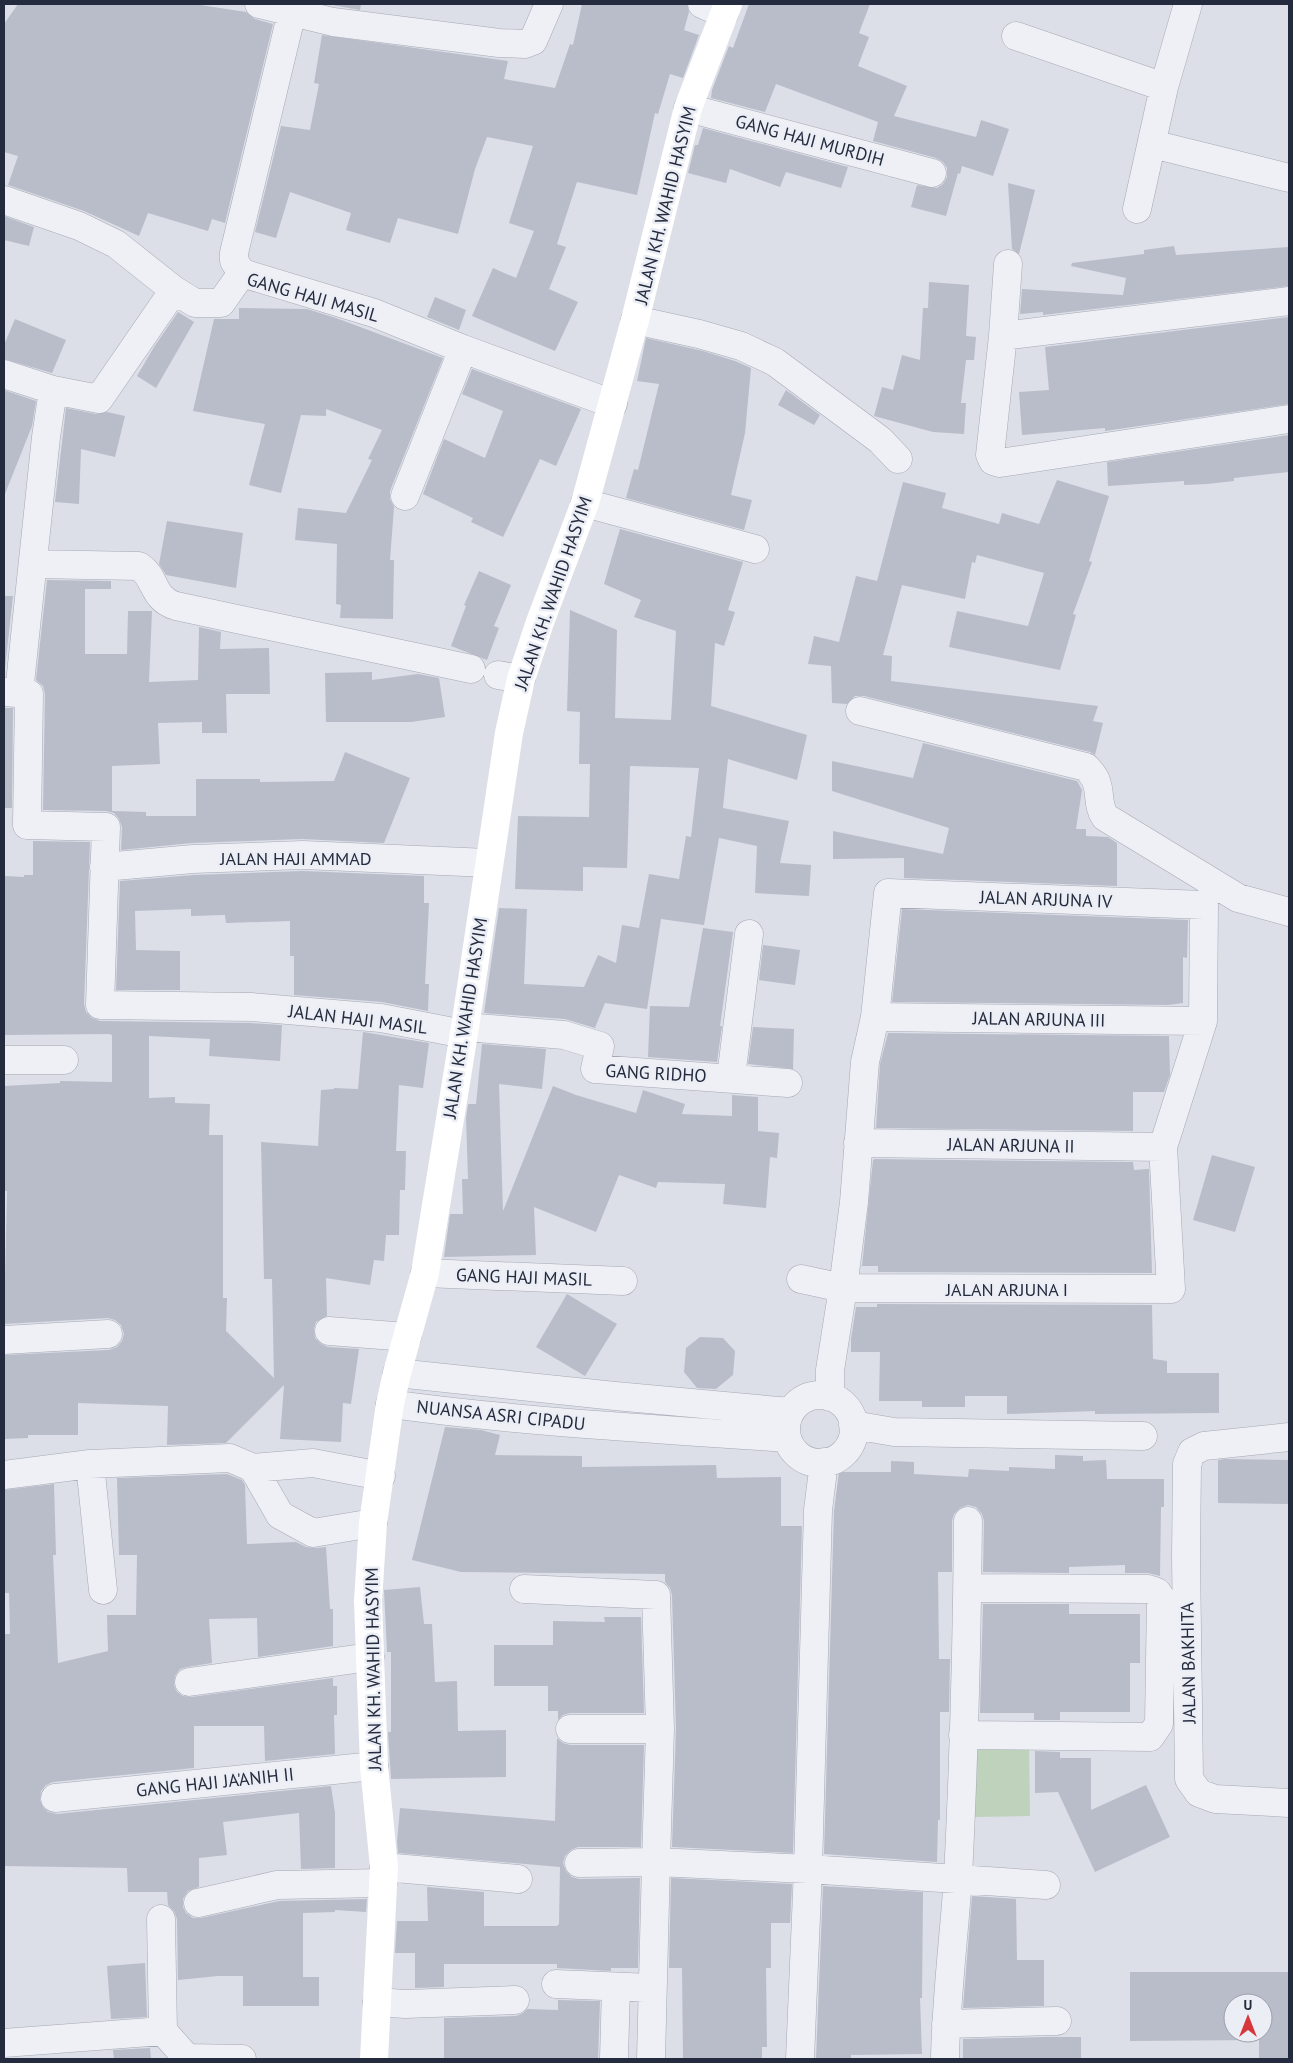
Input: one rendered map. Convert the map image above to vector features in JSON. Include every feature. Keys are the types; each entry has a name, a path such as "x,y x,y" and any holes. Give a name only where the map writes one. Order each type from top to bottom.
{"street":[{"path":"259,4 334,22 499,43 525,44 533,41 549,4"},
{"path":"1137,208 1164,87 1188,4"},
{"name":"JALAN KH. WAHID HASYIM","path":"374,2059 384,1875 374,1766 368,1601 373,1523 390,1404 425,1273 509,733 510,677 540,622 585,503 635,320 688,108 718,7"},
{"path":"242,273 234,261 234,253 292,12"},
{"path":"1016,36 1164,87"},
{"name":"GANG HAJI MURDIH","path":"688,108 932,173"},
{"path":"1152,144 1289,178"},
{"name":"GANG HAJI MASIL","path":"4,200 78,226 116,244 174,290 195,303 221,302 242,273 374,313 463,349 613,404"},
{"path":"1008,264 1003,336 990,455 993,461 1000,463 1289,419"},
{"path":"4,374 53,390 99,399 174,290"},
{"path":"1003,336 1289,301"},
{"path":"635,320 700,334 732,344 775,362 880,440 898,459"},
{"path":"405,496 463,349"},
{"path":"53,390 33,564 12,692 29,694 27,824 106,827 104,867"},
{"path":"585,503 756,549"},
{"path":"33,564 139,566 145,570 162,600 176,606 471,669"},
{"path":"860,711 1086,767 1095,777 1100,810 1105,817 1238,898 1289,912"},
{"name":"JALAN HAJI AMMAD","path":"104,867 193,859 303,855 488,864"},
{"name":"JALAN HAJI MASIL","path":"104,867 100,1005 252,1007 381,1018 464,1030"},
{"name":"JALAN ARJUNA IV","path":"875,1017 888,894 1204,905 1203,1021"},
{"path":"731,1078 749,934"},
{"path":"824,1396 843,1288 843,1201 858,1143 865,1062 875,1017"},
{"name":"JALAN ARJUNA III","path":"875,1017 1203,1021"},
{"path":"1163,1147 1203,1021"},
{"name":"GANG RIDHO","path":"464,1030 564,1035 600,1046 595,1069 788,1083"},
{"path":"4,1060 64,1060"},
{"name":"JALAN ARJUNA II","path":"858,1143 1163,1147"},
{"name":"JALAN ARJUNA I","path":"801,1279 843,1288 1171,1289 1163,1147"},
{"name":"GANG HAJI MASIL","path":"425,1273 623,1281"},
{"path":"328,1331 407,1337"},
{"path":"4,1340 108,1334"},
{"name":"NUANSA ASRI CIPADU","path":"397,1372 615,1396 789,1425"},
{"path":"613,1426 615,1396"},
{"path":"811,1396 824,1396 836,1399 847,1408 853,1420 852,1432 841,1456 818,1461 803,1458 793,1450 789,1425 798,1402 811,1396"},
{"name":"NUANSA ASRI CIPADU","path":"390,1404 450,1412 613,1426 789,1425"},
{"path":"852,1432 1143,1436"},
{"name":"JALAN BAKHITA","path":"1289,1437 1204,1446 1192,1452 1187,1464 1186,1557 1189,1779 1199,1793 1215,1799 1289,1803"},
{"path":"4,1475 90,1464 230,1458 253,1468 313,1463 380,1476"},
{"path":"800,2059 808,1868 818,1461"},
{"path":"90,1464 103,1590"},
{"path":"253,1468 280,1515 313,1533 373,1523"},
{"path":"945,2059 946,2024 958,1878 968,1588 968,1521"},
{"path":"963,1735 1150,1737 1159,1724 1161,1598 1157,1592 1148,1589 968,1588"},
{"path":"524,1589 656,1595 660,1729 650,2059"},
{"path":"189,1682 370,1657"},
{"path":"570,1729 660,1729"},
{"name":"GANG HAJI JA'ANIH II","path":"55,1798 374,1766"},
{"path":"579,1863 656,1862 808,1868 1046,1885"},
{"path":"198,1903 277,1885 384,1875 518,1879"},
{"path":"160,1919 163,2031 186,2058 242,2059"},
{"path":"556,1984 651,1988"},
{"path":"614,2059 616,1987"},
{"path":"377,2002 405,2004 515,2000"},
{"path":"946,2024 1056,2021"},
{"path":"4,2043 163,2031"}],"green space":[{"path":"974,1743 1029,1743 1030,1816 975,1817"}],"building":[{"path":"18,4 194,4 246,12 255,19 273,24 225,223 212,219 208,231 148,213 139,236 84,211 8,185 18,156 4,152 4,24"},
{"path":"327,4 361,4 360,10"},
{"path":"582,4 687,4 689,12 684,30 699,35 683,78 670,74 658,114 655,113 637,195 577,182 557,244 566,247 549,289 578,302 555,351 472,316 493,268 516,278 534,231 509,223 533,146 487,137 475,169 458,234 398,218 390,243 346,230 351,213 290,192 276,238 255,232 281,126 310,130 319,84 314,83 322,35 508,61 504,79 555,88 570,44 573,45"},
{"path":"749,4 870,4 859,33 869,37 858,66 907,86 894,116 976,137 981,120 1009,129 993,176 962,166 960,174 958,173 946,216 911,207 917,185 937,188 943,184 947,177 947,168 943,162 936,158 873,141 878,122 776,84 765,112 711,98 712,90 729,46 733,48"},
{"path":"703,128 848,167 841,188 786,172 780,187 730,169 726,183 688,173 695,145 698,145"},
{"path":"1008,183 1035,190 1019,254 1012,249"},
{"path":"4,216 34,227 29,246 4,240"},
{"path":"1174,246 1176,255 1289,247 1289,286 1043,315 1043,312 1020,314 1022,289 1123,295 1126,278 1071,266 1072,263 1144,254 1144,250"},
{"path":"929,282 969,285 966,336 976,337 974,360 966,360 961,403 966,403 964,434 933,432 874,416 882,387 893,390 902,355 920,360 923,308 928,308"},
{"path":"435,297 466,310 459,330 427,317"},
{"path":"239,308 307,309 443,358 390,491 390,499 394,507 390,560 394,560 393,619 340,618 341,605 336,604 337,544 295,540 298,508 346,513 372,460 368,459 382,430 326,409 326,416 301,415 281,493 249,485 265,424 193,411 214,319 239,319"},
{"path":"178,312 194,322 156,388 137,376"},
{"path":"1289,317 1289,404 1105,431 1105,428 1022,435 1019,392 1049,390 1045,347"},
{"path":"15,319 66,340 52,373 4,359 4,345"},
{"path":"646,338 703,351 751,368 745,433 731,495 752,500 744,530 626,498 634,469 638,470 659,384 637,381"},
{"path":"472,369 581,409 556,466 540,459 503,537 471,522 473,518 423,494 444,439 485,458 503,411 462,394"},
{"path":"4,390 36,401 32,426 5,494 4,494"},
{"path":"786,390 820,415 814,425 778,405"},
{"path":"66,408 96,414 107,412 125,416 115,457 81,449 79,504 55,502"},
{"path":"1289,435 1289,472 1234,478 1234,481 1207,484 1184,485 1184,481 1108,486 1107,462"},
{"path":"1057,480 1109,496 1089,561 1092,562 1073,614 1076,615 1060,670 949,647 957,611 1028,626 1044,573 977,555 975,563 972,562 965,599 902,585 883,655 892,656 891,681 1098,706 1093,721 1103,723 1095,755 1090,752 864,696 855,696 847,704 832,703 831,666 808,664 814,636 839,642 856,576 877,581 903,482 946,493 942,508 999,524 1002,513 1039,524"},
{"path":"167,521 243,533 236,588 166,575 159,564"},
{"path":"620,529 743,562 728,610 735,612 724,646 715,643 711,706 807,735 797,780 728,759 723,808 789,821 780,863 811,865 809,896 755,893 757,846 719,838 704,925 661,919 647,1009 605,1003 595,1028 565,1019 484,1013 499,908 527,909 524,984 584,987 598,955 616,963 622,925 639,928 649,874 679,879 686,836 691,837 699,768 630,766 627,868 583,867 583,891 515,889 518,816 589,817 590,764 579,764 580,712 567,711 570,610 617,630 615,718 671,720 676,631 634,617 641,600 604,584"},
{"path":"479,571 511,585 494,626 499,628 487,660 451,646 466,606 464,605"},
{"path":"47,580 111,581 111,589 85,589 85,654 127,654 128,611 152,611 149,682 198,680 199,627 221,632 220,649 269,648 270,694 226,694 227,733 202,733 202,722 158,723 160,764 112,766 112,811 146,812 146,816 196,816 196,779 260,779 260,782 334,781 345,752 410,778 384,843 302,839 192,843 121,850 122,827 114,813 106,811 43,810 45,694 43,686 36,680"},
{"path":"4,596 13,596 4,677"},
{"path":"372,672 372,680 418,674 439,678 445,717 411,722 326,722 325,673"},
{"path":"4,708 13,708 12,808 4,808"},
{"path":"923,743 1077,781 1082,790 1076,829 1086,829 1086,836 1108,837 1117,843 1117,886 904,878 904,858 833,859 833,831 943,854 949,828 832,791 832,761 913,778"},
{"path":"33,841 90,842 84,1004 86,1012 92,1018 100,1021 282,1025 280,1061 209,1056 210,1039 149,1036 149,1098 175,1097 175,1103 210,1104 209,1135 223,1135 223,1298 227,1298 226,1331 274,1378 272,1279 264,1279 261,1142 318,1146 321,1090 334,1088 358,1089 363,1032 429,1043 423,1088 399,1085 396,1151 406,1151 405,1190 400,1190 399,1235 386,1235 384,1261 374,1260 370,1285 326,1278 327,1316 316,1322 314,1329 315,1338 321,1344 328,1347 359,1349 351,1404 343,1403 341,1442 280,1439 284,1385 226,1443 167,1445 168,1406 78,1403 78,1435 28,1435 28,1438 4,1439 4,1355 109,1350 117,1347 122,1341 124,1334 121,1325 115,1320 108,1318 4,1324 7,1191 4,1191 4,1086 60,1083 60,1081 112,1082 112,1035 4,1035 4,876 24,877 24,875 33,875"},
{"path":"303,871 424,876 424,903 429,903 425,984 429,984 428,1011 382,1002 294,995 294,956 290,956 290,921 226,923 225,915 191,916 191,909 135,911 136,950 180,951 180,990 116,990 120,881 194,875"},
{"path":"902,909 1188,920 1187,958 1183,957 1183,1003 1168,1005 892,1002"},
{"path":"703,928 733,932 717,1062 648,1057 650,1006 689,1007"},
{"path":"763,945 800,950 795,985 759,980"},
{"path":"753,1027 794,1029 793,1069 748,1064"},
{"path":"888,1033 1169,1036 1170,1075 1164,1092 1133,1092 1133,1131 876,1128 880,1064"},
{"path":"482,1044 546,1049 542,1089 499,1084 503,1211 553,1086 636,1113 643,1090 685,1104 682,1114 732,1116 732,1095 758,1097 758,1131 779,1133 777,1158 770,1157 766,1208 723,1204 725,1184 658,1182 656,1188 619,1175 596,1232 534,1207 536,1255 444,1257 450,1214 463,1214 462,1179 468,1179 466,1118 468,1104 476,1104"},
{"path":"1212,1155 1255,1167 1235,1232 1193,1220"},
{"path":"873,1160 1133,1162 1134,1170 1149,1169 1152,1273 878,1272 878,1266 862,1266"},
{"path":"567,1294 617,1324 585,1376 536,1347"},
{"path":"877,1304 1152,1305 1153,1359 1167,1361 1167,1373 1219,1373 1219,1413 1095,1414 1095,1411 1007,1414 1007,1396 965,1396 965,1407 922,1407 922,1401 879,1401 880,1352 851,1352 856,1307 877,1307"},
{"path":"700,1337 723,1338 735,1351 733,1375 716,1389 697,1388 684,1372 686,1348"},
{"path":"445,1427 481,1430 500,1435 495,1455 582,1456 582,1467 716,1465 717,1478 781,1477 781,1526 802,1526 793,1853 672,1847 676,1729 672,1595 670,1588 665,1582 665,1574 461,1572 412,1560"},
{"path":"1055,1455 1083,1456 1083,1461 1106,1460 1107,1479 1164,1479 1164,1507 1161,1507 1160,1576 1148,1573 1125,1573 1125,1565 1069,1567 1069,1573 983,1572 984,1521 982,1514 976,1507 968,1505 960,1508 954,1514 952,1521 952,1572 938,1572 939,1659 950,1659 949,1712 940,1712 940,1820 938,1820 937,1862 824,1854 834,1511 839,1472 891,1472 891,1461 914,1462 914,1474 968,1477 969,1469 1009,1471 1009,1467 1055,1469"},
{"path":"1218,1460 1289,1460 1289,1504 1218,1503"},
{"path":"227,1474 242,1480 245,1485 247,1544 296,1542 306,1547 326,1547 330,1609 333,1609 333,1646 258,1657 257,1618 209,1619 212,1663 180,1669 175,1676 174,1685 177,1692 183,1696 191,1697 333,1678 333,1686 337,1686 337,1715 334,1715 335,1754 265,1761 264,1726 194,1726 194,1768 53,1782 46,1785 41,1791 40,1800 48,1812 57,1814 331,1786 335,1813 335,1868 301,1869 299,1813 223,1822 227,1855 199,1858 199,1887 188,1891 183,1899 183,1907 186,1913 193,1918 201,1918 279,1901 367,1899 366,1912 335,1910 335,1912 303,1913 303,1977 319,1977 319,2006 243,2006 243,1976 218,1976 178,1980 177,1919 174,1911 168,1905 167,1892 128,1892 127,1868 4,1866 4,1634 10,1634 9,1593 5,1593 4,1490 54,1484 56,1555 53,1555 58,1663 108,1651 107,1615 136,1615 137,1555 119,1555 117,1478"},
{"path":"420,1587 424,1624 432,1624 435,1682 457,1681 458,1731 506,1730 506,1777 391,1779 388,1732 391,1732 391,1652 387,1652 384,1590"},
{"path":"983,1604 1069,1604 1069,1614 1140,1614 1140,1663 1130,1663 1130,1712 1060,1712 1060,1720 1034,1720 1034,1713 980,1713"},
{"path":"604,1617 641,1617 644,1713 570,1713 563,1715 558,1720 558,1711 548,1711 548,1686 494,1686 494,1645 553,1645 553,1621 605,1622"},
{"path":"557,1738 563,1743 570,1745 644,1745 641,1847 578,1847 571,1850 565,1856 563,1863 566,1871 572,1877 579,1879 640,1878 638,1968 611,1968 611,1971 557,1968 557,1964 444,1964 444,1987 415,1988 415,1953 395,1953 397,1921 428,1921 427,1887 484,1892 484,1926 557,1926 559,1924 560,1867 398,1853 400,1808 555,1821"},
{"path":"1035,1751 1060,1752 1060,1758 1091,1758 1091,1810 1146,1785 1170,1837 1095,1872 1058,1792 1035,1793"},
{"path":"671,1878 792,1884 790,1923 771,1923 771,1968 766,1968 767,2047 762,2047 762,2059 683,2059 682,1968 669,1968"},
{"path":"823,1886 923,1892 922,1998 920,1998 922,2054 851,2055 851,2059 816,2059"},
{"path":"972,1896 1016,1899 1017,1960 1044,1960 1044,2006 963,2008"},
{"path":"145,1963 147,2017 111,2019 107,1966"},
{"path":"1130,1972 1289,1972 1289,2059 1259,2059 1259,2043 1273,2043 1273,1993 1223,1993 1223,2040 1130,2041"},
{"path":"558,2000 600,2001 598,2059 444,2059 444,2018 516,2016 527,2009 558,2010"},
{"path":"1081,2037 1081,2059 963,2059 963,2039"},
{"path":"150,2048 151,2059 114,2059 113,2050"}]}
